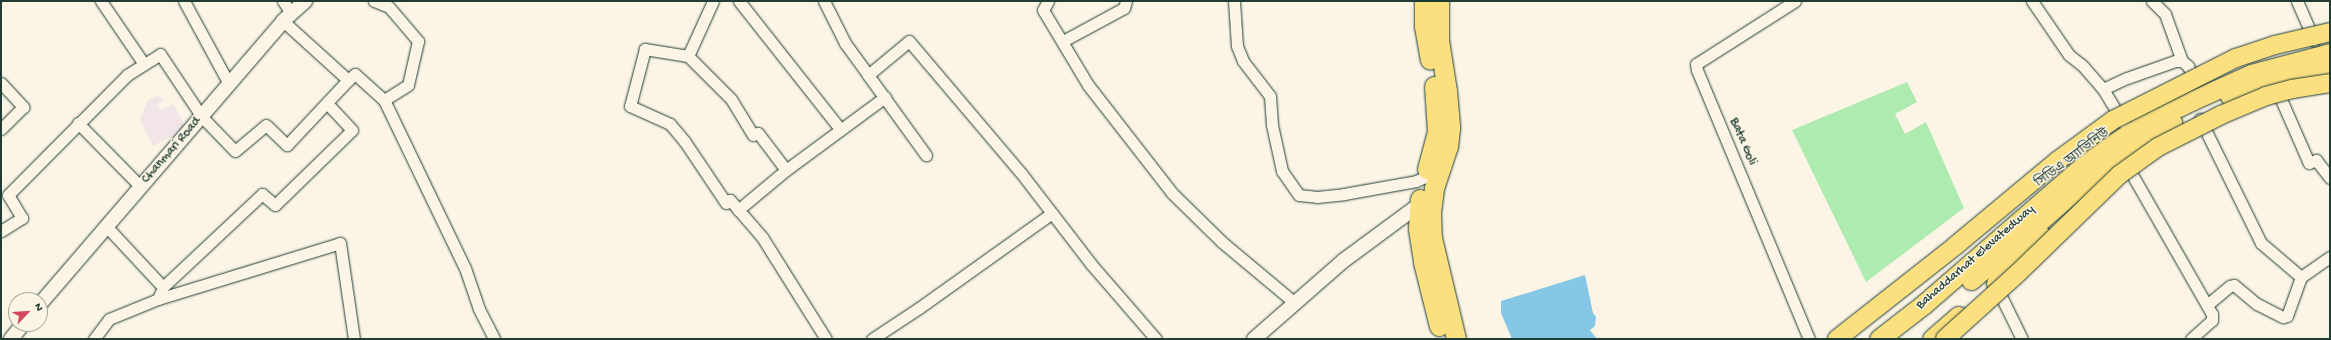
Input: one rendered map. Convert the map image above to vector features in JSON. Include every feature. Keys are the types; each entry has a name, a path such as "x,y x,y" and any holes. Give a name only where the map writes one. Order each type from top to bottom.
{"highway":[{"path":"1424,1 1424,26 1436,100 1437,131 1424,177 1419,205 1418,229 1423,262 1442,339"},
{"path":"1439,1 1439,40 1447,91 1450,128 1448,146 1434,188 1431,213 1432,238 1456,339"},
{"name":"সিডিএ অ্যাভিনিউ","path":"1850,339 1946,263 2042,181 2091,143 2206,75 2280,47 2325,37"},
{"name":"Bahaddarhat Elevatedway","path":"1879,339 1924,304 2094,156 2124,137 2193,100 2250,74 2330,52"},
{"name":"Bahaddarhat Elevatedway","path":"1896,339 1974,278 2096,173 2143,140 2190,113 2239,93 2330,65"},
{"path":"1932,339 1995,284 2020,259 2125,163 2162,137 2198,116 2275,85 2330,71"}],"main road":[{"path":"1837,339 1955,246 2057,161 2113,120 2236,58 2275,45 2325,37"},
{"path":"1945,339 2018,273 2119,176 2158,146 2221,115 2266,96 2292,89 2330,83"}],"street":[{"path":"101,1 144,64"},
{"path":"184,1 229,84"},
{"path":"283,1 287,17 348,80"},
{"name":"Chanmari Road","path":"48,295 287,17 305,1"},
{"path":"374,1 389,7 418,41 408,85 384,100"},
{"path":"688,56 713,1"},
{"path":"739,1 841,130"},
{"path":"824,1 845,43 926,154"},
{"path":"1048,1 1043,10 1063,41 1088,85 1172,194 1222,242 1295,303"},
{"path":"1063,41 1124,8 1126,1"},
{"path":"1234,1 1237,46 1243,61 1270,96 1272,125 1282,171 1299,195 1317,197 1344,194 1365,188 1416,181 1424,177"},
{"name":"Bata Goli","path":"1795,1 1696,64 1697,70 1809,339"},
{"path":"2032,1 2069,55 2082,65 2103,89 2123,123"},
{"path":"2152,1 2165,14 2182,61 2188,66 2196,82"},
{"path":"2297,1 2325,37"},
{"path":"868,75 909,41 1021,172 1091,264 1156,339"},
{"path":"786,170 758,133 753,135 731,99 688,56 645,49 630,106 670,124 685,142 726,202 730,200 766,243 826,339"},
{"path":"1,231 22,218 8,195 78,123 127,76 160,54 202,117 235,151 266,125 287,145 355,74 384,100 465,268 479,308 494,339"},
{"path":"2103,89 2156,67 2182,61"},
{"path":"1,83 23,107 1,129"},
{"path":"2275,85 2309,163 2316,160 2330,178"},
{"path":"738,210 786,170 885,97"},
{"path":"158,299 163,287 262,194 275,205 352,130 327,104"},
{"path":"2198,116 2261,243 2301,278"},
{"path":"78,123 141,187"},
{"path":"2125,163 2210,309 2212,320 2191,339"},
{"path":"1254,339 1343,261 1419,205"},
{"path":"872,339 919,308 976,265 1052,213"},
{"path":"107,227 163,287"},
{"path":"94,339 109,319 158,299 340,243 354,339"},
{"path":"2210,309 2230,286 2234,285 2257,304 2283,317 2287,316 2301,278 2330,257"},
{"path":"1995,284 2022,339"}],"shaded area":[{"path":"159,95 163,101 157,104 160,110 174,104 186,129 153,146 140,120 147,101"}],"green space":[{"path":"1907,82 1917,102 1895,114 1905,134 1926,122 1964,208 1866,282 1792,130"}],"water":[{"path":"1585,275 1593,313 1596,317 1595,326 1590,330 1597,339 1512,339 1501,313 1501,301"}]}
